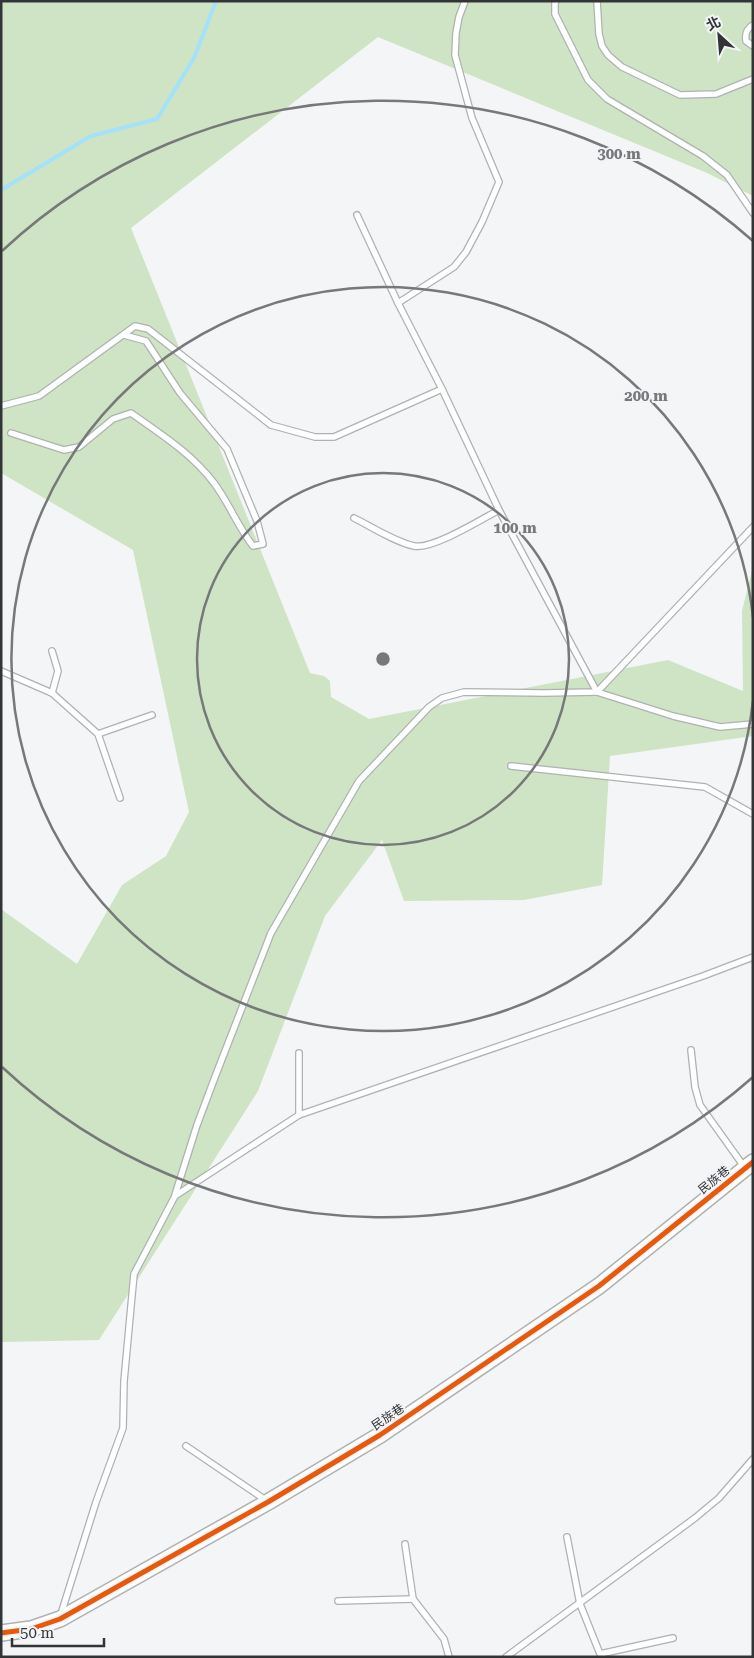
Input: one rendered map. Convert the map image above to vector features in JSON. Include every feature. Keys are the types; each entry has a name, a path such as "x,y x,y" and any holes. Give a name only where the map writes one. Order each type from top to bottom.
{"street":[{"name":"民族巷","path":"1,1633 31,1629 60,1619 268,1502 380,1435 599,1286 749,1165"}],"lane":[{"path":"398,303 454,267 466,252 482,222 499,182 472,118 455,55 457,25 464,1"},
{"path":"556,1 556,14 588,80 607,99 703,156 727,175 753,213"},
{"path":"596,1 602,46 608,55 622,67 680,95 716,94 753,79"},
{"path":"753,25 749,27 745,34 746,41 753,46"},
{"path":"357,215 499,510 597,692"},
{"path":"1,406 39,396 135,326 148,329 271,425 314,437 334,437 442,389"},
{"path":"11,433 64,450 79,447 113,419 131,413 189,455 215,484 244,535 253,546 263,544 257,521 227,449 180,393 146,341 124,335"},
{"path":"354,518 403,542 416,546 433,544 499,510"},
{"path":"597,692 753,527"},
{"path":"52,650 58,671 52,693"},
{"path":"1,671 52,693 98,734 120,798"},
{"path":"60,1619 96,1502 123,1428 124,1381 134,1274 175,1196 197,1125 271,934 360,781 429,707 442,698 464,692 597,692 672,716 720,727 753,724"},
{"path":"98,734 152,715"},
{"path":"511,766 705,787 753,814"},
{"path":"175,1196 299,1114 753,957"},
{"path":"691,1050 695,1087 700,1105 749,1165"},
{"path":"299,1054 299,1114"},
{"path":"186,1446 268,1502"},
{"path":"506,1657 695,1518 719,1498 753,1460"},
{"path":"568,1536 580,1604 600,1654 673,1638"},
{"path":"405,1544 413,1598 444,1639 449,1657"},
{"path":"338,1601 413,1598"}],"green space":[{"path":"1,1 753,1 753,196 707,173 378,37 131,228 310,673 324,676 330,681 331,697 369,719 668,660 743,691 742,611 753,566 753,736 610,756 602,885 524,900 404,901 382,840 325,916 258,1091 99,1340 1,1342 1,909 77,964 122,885 166,856 189,812 133,550 1,473"}],"waterway":[{"path":"1,190 91,136 157,119 194,58 216,1"}],"cycle path":[{"path":"1,1633 31,1629 60,1619 268,1502 380,1435 599,1286 753,1162"}]}
